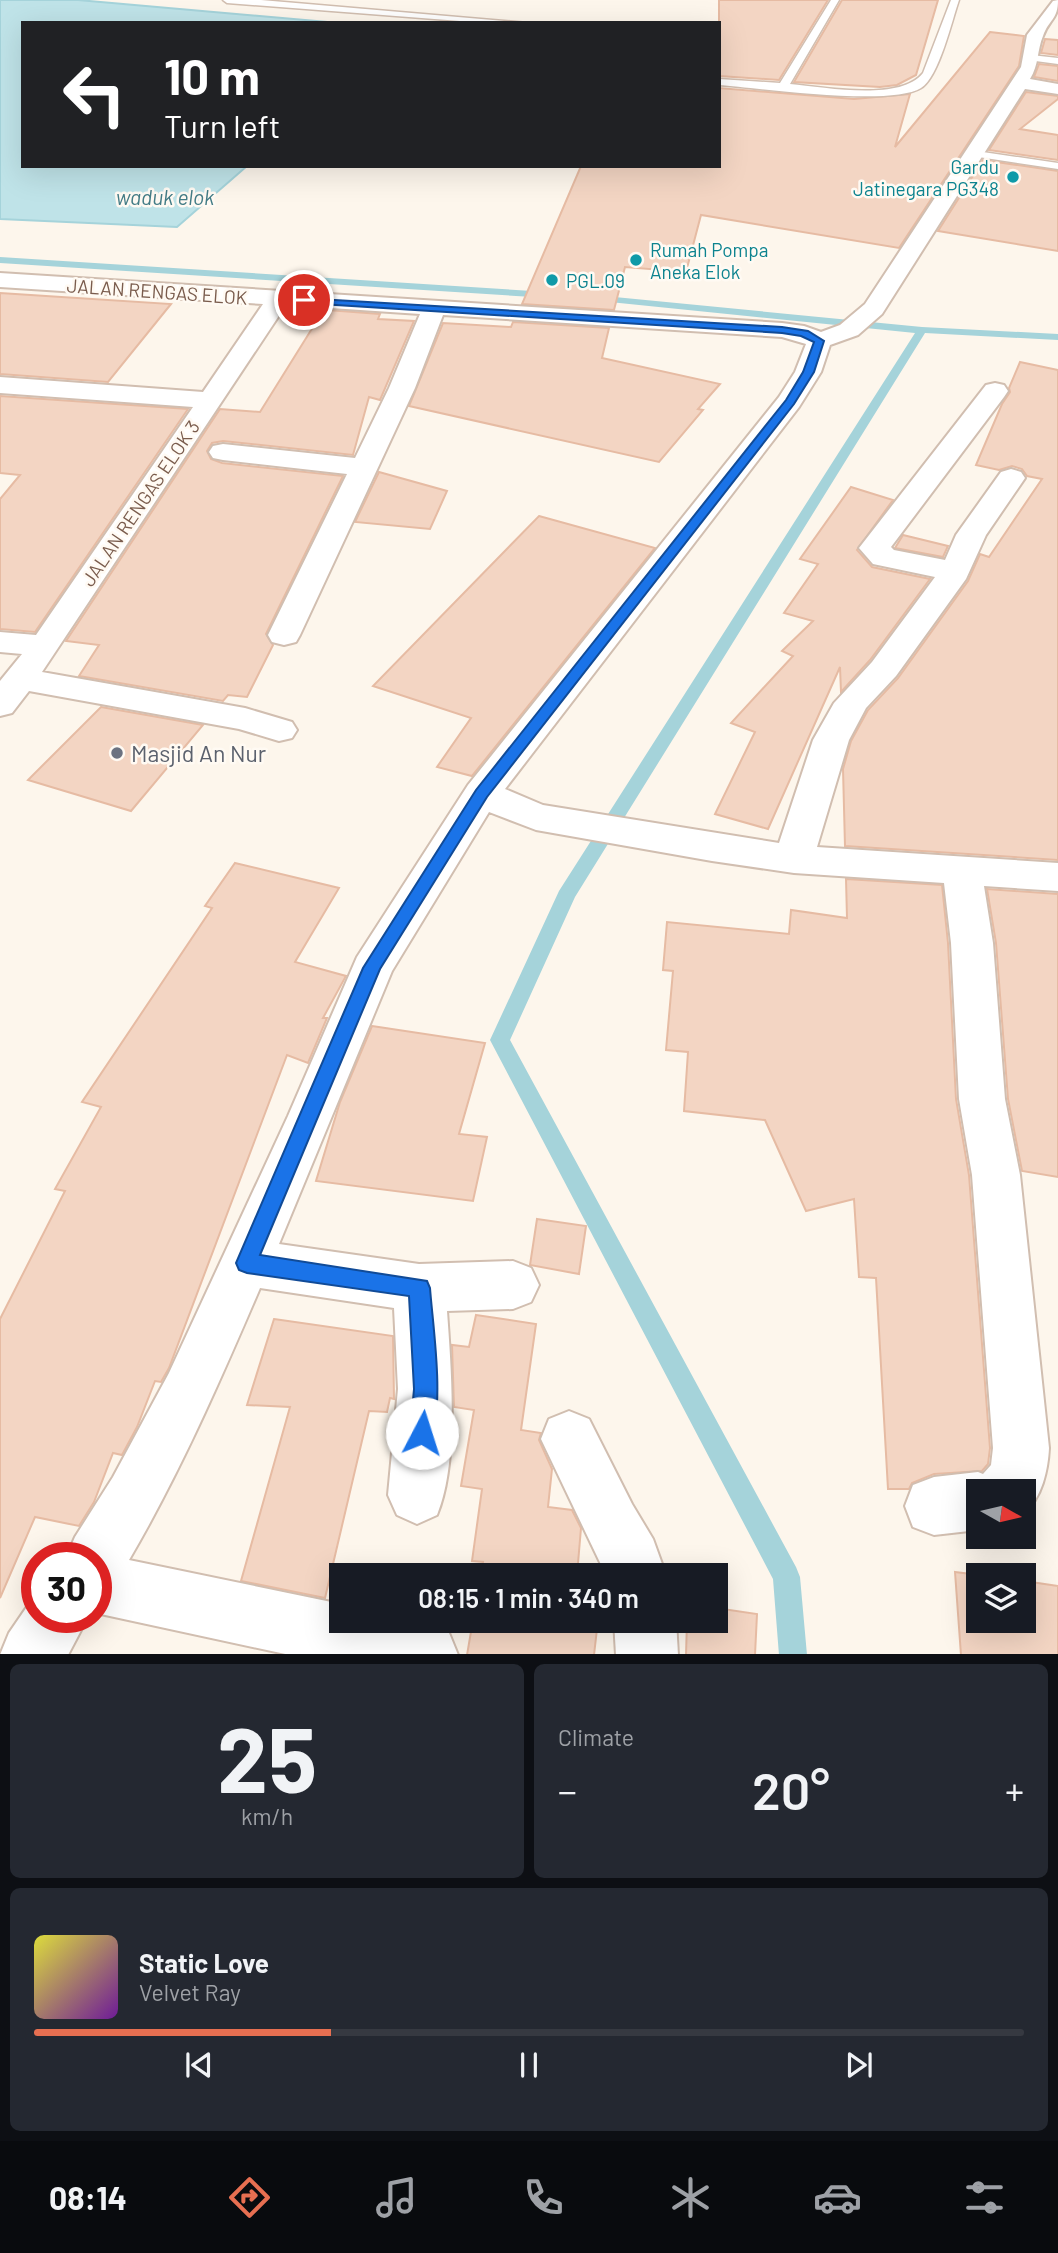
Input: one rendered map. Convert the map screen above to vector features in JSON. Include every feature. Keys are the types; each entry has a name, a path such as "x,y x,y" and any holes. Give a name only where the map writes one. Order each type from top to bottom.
{"street":[{"path":"105,1542 181,1404 247,1263 372,968 481,794 790,401 811,365 834,335 874,309 1020,83 1031,58 1035,35 1058,4"},
{"path":"1020,83 1058,89"},
{"name":"JALAN RENGAS ELOK","path":"0,280 834,335"},
{"name":"JALAN RENGAS ELOK 3","path":"10,692 45,646 278,299"},
{"path":"284,635 402,388 434,309"},
{"path":"0,385 209,400"},
{"path":"956,572 884,557 874,548 995,391"},
{"path":"223,453 362,467"},
{"path":"794,859 831,740 851,703 884,669 956,572 971,534 1011,478"},
{"path":"0,642 45,646"},
{"path":"10,692 245,719 279,730"},
{"path":"481,794 536,817 794,859 1058,877"},
{"path":"962,872 972,943 982,1099 999,1198 1021,1448 1019,1469 1014,1479"},
{"path":"247,1263 419,1288 513,1285"},
{"path":"416,1495 425,1389 419,1288"},
{"path":"569,1439 633,1563"},
{"path":"112,1586 427,1654"},
{"path":"31,1654 46,1633"},
{"path":"646,1633 647,1654"}],"lane":[{"path":"227,0 498,21"},
{"path":"783,87 835,0"},
{"path":"721,82 870,93 903,91 919,85 928,74 955,0"},
{"path":"1031,58 1058,61"},
{"path":"976,154 1058,166"}],"water":[{"name":"waduk elok","path":"0,0 78,0 316,21 21,21 21,168 245,168 177,227 0,219"}],"building":[{"path":"719,0 828,0 779,80 721,76"},
{"path":"842,0 938,0 916,75 897,85 880,87 794,82"},
{"path":"990,32 1024,36 1019,66 899,248 701,215 686,272 625,267 614,310 522,304 580,168 721,168 721,88 854,99 910,94 895,147"},
{"path":"1045,39 1058,40 1058,55 1041,53"},
{"path":"1039,64 1058,66 1058,81 1034,77"},
{"path":"1026,92 1058,96 1058,99 1020,129 1058,135 1058,160 989,150"},
{"path":"983,160 1058,171 1058,251 938,231"},
{"path":"0,293 171,304 108,382 0,374"},
{"path":"327,310 380,314 378,319 414,321 380,400 369,397 353,455 223,441 212,443 207,451 211,459 222,463 343,476 266,634 273,645 247,697 228,695 223,701 79,676 99,645 66,641 220,409 260,412 318,319 322,319"},
{"path":"513,322 609,328 602,358 720,384 698,409 703,410 659,462 409,406 443,323 511,327"},
{"path":"1020,362 1058,370 1058,860 845,846 843,769 851,741 868,710 898,678 968,581 980,554 989,557 1042,479 1027,476 1022,469 1012,466 999,470 976,465 1002,404 1010,392 1009,388"},
{"path":"0,396 188,409 35,632 0,629 0,499 20,475 0,473"},
{"path":"379,472 447,491 430,529 355,522"},
{"path":"851,487 893,500 857,550 872,567 930,579 870,660 841,692 840,667 768,829 715,814 755,732 731,723 793,656 782,651 813,621 784,613 818,564 800,559"},
{"path":"539,516 655,548 472,776 437,767 471,718 373,686"},
{"path":"903,535 948,546 943,557 895,548"},
{"name":"Masjid An Nur","path":"101,707 203,725 131,811 28,780"},
{"path":"235,863 339,888 295,962 346,976 323,1018 327,1018 308,1063 287,1055 169,1368 161,1382 155,1381 137,1427 122,1455 113,1453 94,1502 79,1526 35,1517 24,1542 21,1542 21,1549 0,1598 0,1319 65,1191 55,1189 101,1107 82,1102 212,908 205,906"},
{"path":"846,879 942,885 948,943 956,1099 969,1175 990,1448 988,1464 982,1471 934,1474 912,1483 909,1489 888,1489 876,1278 859,1277 854,1199 806,1211 765,1120 684,1111 688,1052 666,1050 673,971 663,970 667,922 789,934 791,910 847,918"},
{"path":"987,889 1058,894 1058,1177 1022,1171 1008,1099 996,943"},
{"path":"372,1026 485,1043 459,1134 487,1137 473,1201 316,1181 340,1102"},
{"path":"537,1219 586,1226 579,1274 530,1265"},
{"path":"476,1315 536,1324 521,1430 541,1433 539,1440 552,1469 548,1507 572,1510 581,1528 578,1563 472,1561 482,1489 461,1486 474,1410 454,1407 452,1345 469,1347"},
{"path":"274,1319 393,1336 394,1399 390,1398 387,1412 369,1411 333,1563 329,1563 325,1598 241,1581 290,1407 247,1405"},
{"path":"955,1572 966,1573 966,1633 1036,1633 1036,1583 1058,1586 1058,1654 961,1654"},
{"path":"728,1610 757,1614 755,1654 686,1654 687,1633 728,1633"},
{"path":"471,1633 597,1633 594,1654 467,1654"}],"waterway":[{"path":"0,260 548,295"},
{"path":"594,298 922,330"},
{"path":"793,1654 786,1577 500,1040 566,896 922,330"},
{"path":"922,330 1058,337"}],"place":[{"name":"Gardu Jatinegara PG348","path":"1013,177"},
{"name":"Rumah Pompa Aneka Elok","path":"636,260"},
{"name":"PGL.09","path":"552,280"},
{"name":"Masjid An Nur","path":"117,753"}],"route":[{"path":"304,300 782,330 804,334 819,341 808,372 790,401 673,554 481,794 443,858 401,919 372,968 346,1025 311,1116 247,1263 419,1288 425,1389 422,1433"}]}
